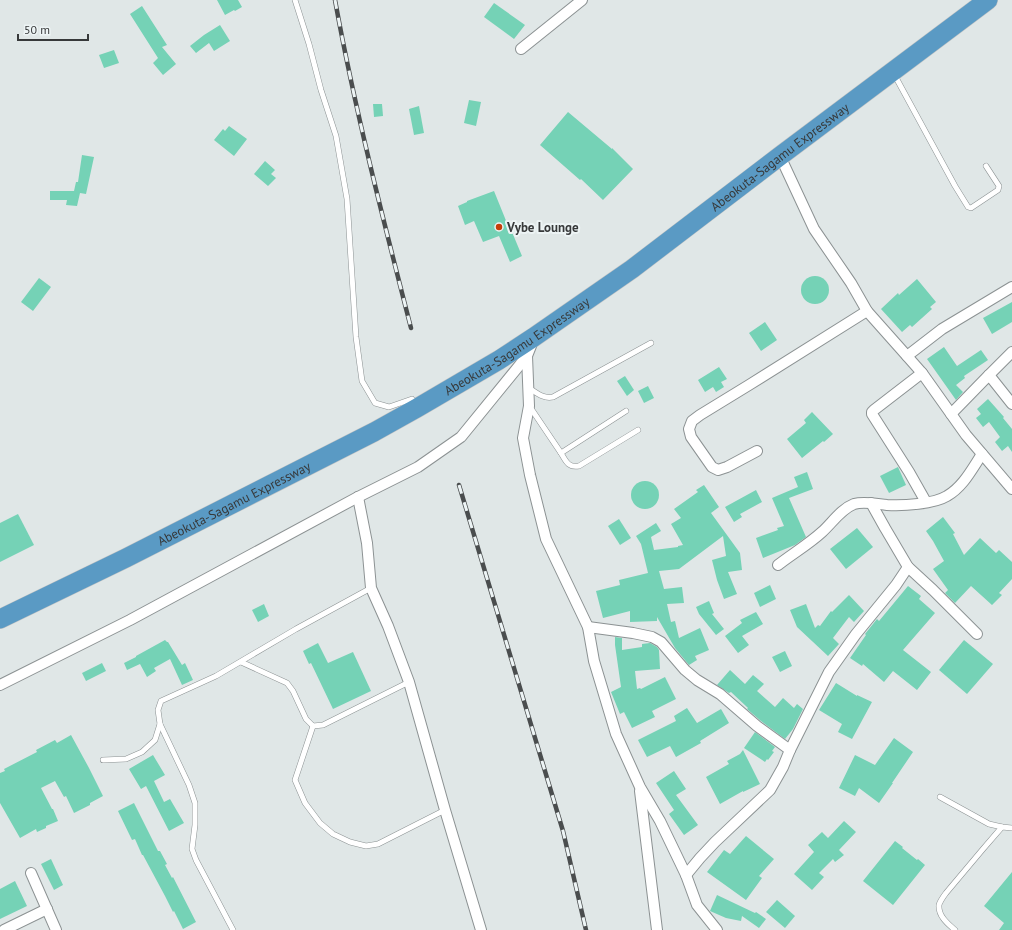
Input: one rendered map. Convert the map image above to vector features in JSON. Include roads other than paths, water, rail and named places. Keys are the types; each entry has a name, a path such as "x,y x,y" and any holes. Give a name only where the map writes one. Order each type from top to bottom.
{"highway":[{"name":"Abeokuta-Sagamu Expressway","path":"0,619 126,558 374,432 481,371 973,0"},
{"name":"Abeokuta-Sagamu Expressway","path":"0,607 156,532 369,423 534,332 632,270 780,156 988,0"}],"street":[{"path":"521,48 582,0"},
{"path":"780,156 814,229 851,283 867,311 922,373 966,435 1012,489"},
{"path":"907,356 942,329 1012,287"},
{"path":"756,451 728,467 718,470 712,467 691,437 688,429 692,422 700,415 867,311"},
{"path":"534,332 527,356 529,406 523,438 530,475 546,539 588,627 594,661 616,734 640,787 660,821 686,875 697,905 717,930"},
{"path":"951,414 1012,352"},
{"path":"0,685 130,620 358,497 418,467 461,437 527,356"},
{"path":"922,373 874,410 872,414 909,472 926,502"},
{"path":"989,375 1012,404"},
{"path":"778,565 822,533 844,510 855,504 871,503 899,505 926,502 947,496 967,477 982,454"},
{"path":"358,497 367,543 371,588 388,626 409,682 444,810 481,930"},
{"path":"871,503 908,567 977,634"},
{"path":"686,875 715,842 770,790 783,767 829,672 856,634 896,585 908,567"},
{"path":"588,627 652,636 661,642 685,670 697,680 720,694 757,726 790,750"},
{"path":"640,787 657,930"},
{"path":"31,873 56,930"},
{"path":"4,930 47,909"}],"lane":[{"path":"295,0 336,136 347,199 356,337 362,381 375,403 390,406 412,399"},
{"path":"892,72 968,207 971,208 998,190 999,186 986,166"},
{"path":"528,388 542,397 553,397 651,343"},
{"path":"529,406 569,465 573,467 579,466 638,430"},
{"path":"561,453 626,411"},
{"path":"234,930 196,860 192,849 195,825 195,803 190,785 160,724 158,710 161,701 216,676 371,588"},
{"path":"241,662 287,683 293,691 306,719 313,726"},
{"path":"313,726 323,725 409,682"},
{"path":"103,760 126,760 142,752 155,740 160,724"},
{"path":"313,726 295,780 305,803 320,823 333,834 350,842 366,846 378,844 444,810"},
{"path":"940,797 989,824 1012,828"},
{"path":"955,930 942,917 939,906 942,899 1002,827"}],"railway":[{"path":"335,0 360,123 411,328"},
{"path":"459,485 563,831 586,930"}],"place":[{"name":"Vybe Lounge","path":"499,227"}]}
